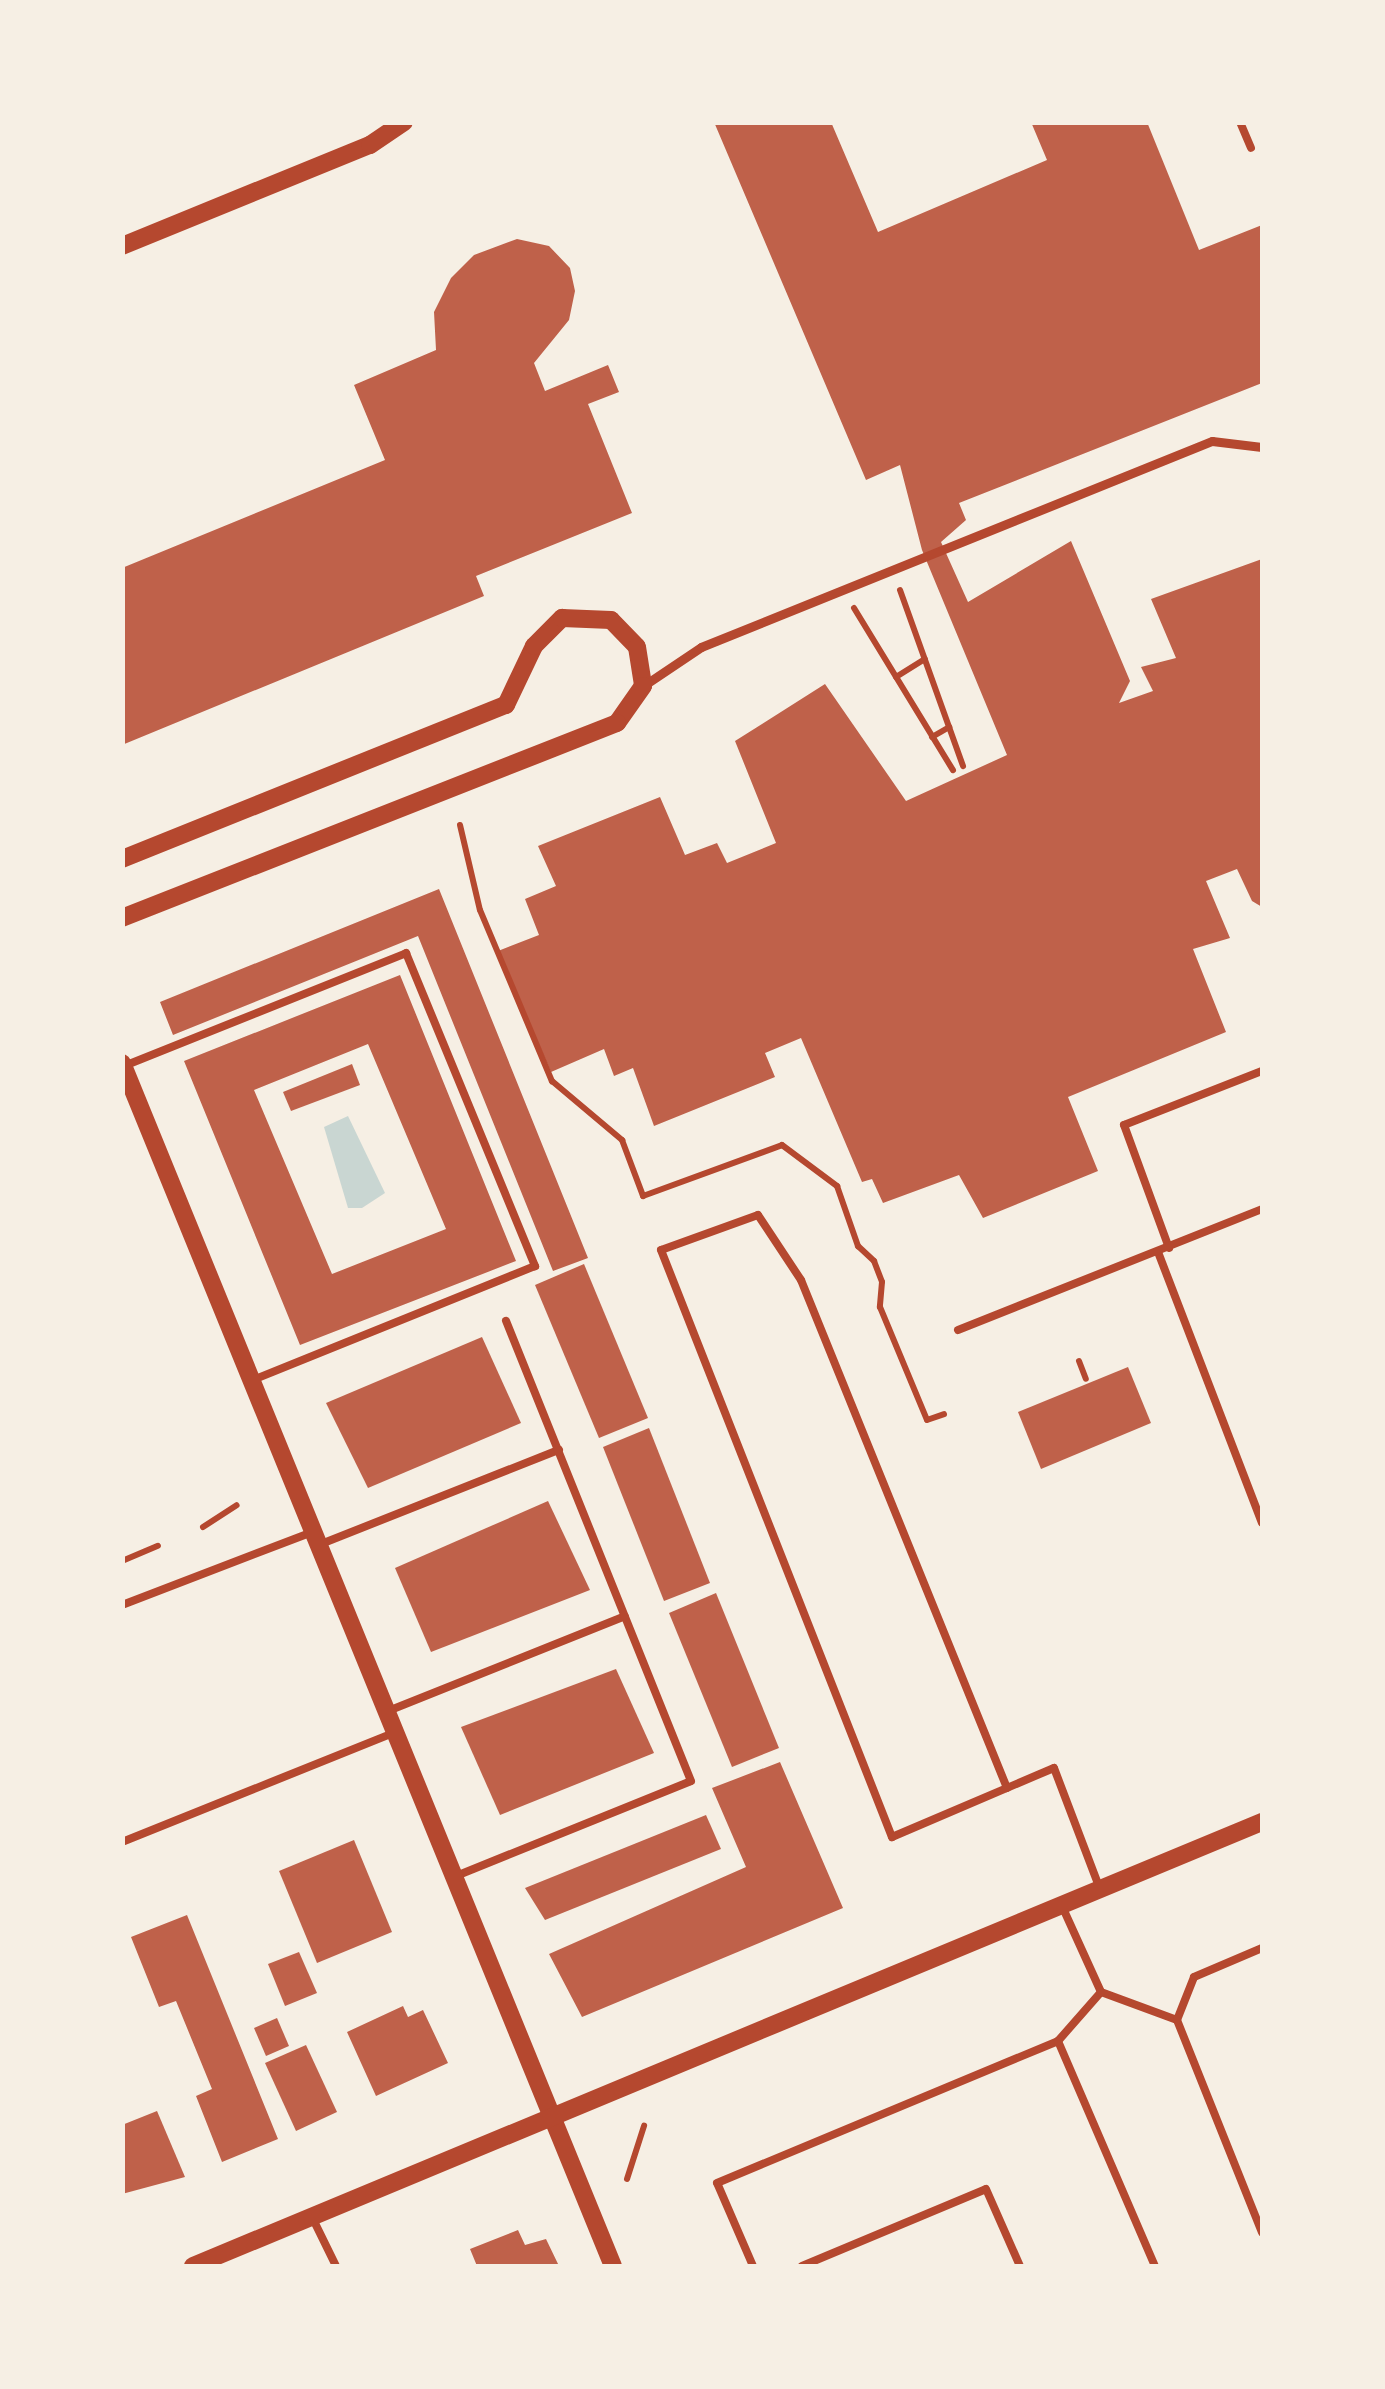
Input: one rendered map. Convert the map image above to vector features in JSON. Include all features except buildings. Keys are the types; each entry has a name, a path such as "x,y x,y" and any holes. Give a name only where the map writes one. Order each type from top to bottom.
{"street":[{"path":"122,246 370,145 404,122"},
{"path":"122,918 617,722 642,686 701,647 1212,441 1262,447"},
{"path":"122,859 506,706 534,646 562,618 585,614 625,631 637,647 642,686"},
{"path":"123,1064 613,2266"},
{"path":"193,2266 314,2219 549,2116 1262,1822"}],"lane":[{"path":"1240,122 1251,148"},
{"path":"123,1064 406,953 535,1266 250,1381"},
{"path":"1169,1248 1124,1124 1262,1070"},
{"path":"958,1330 1262,1209"},
{"path":"1008,1788 801,1280 758,1215 661,1250 892,1837 1008,1788 1054,1768 1100,1889"},
{"path":"1158,1252 1262,1523"},
{"path":"452,1878 692,1782 506,1321"},
{"path":"122,1606 558,1450"},
{"path":"385,1712 625,1616"},
{"path":"122,1842 393,1733"},
{"path":"1061,1905 1102,1992 1176,2020"},
{"path":"1262,1948 1194,1977 1176,2020 1262,2233"},
{"path":"754,2266 716,2183 1058,2041 1102,1992"},
{"path":"1058,2041 1155,2266"},
{"path":"802,2266 986,2189 1020,2266"},
{"path":"314,2219 336,2266"}],"path":[{"path":"894,570 963,766"},
{"path":"843,590 953,770"},
{"path":"896,677 925,659"},
{"path":"932,737 949,727"},
{"path":"460,825 486,926 552,1081"},
{"path":"1079,1361 1086,1378"},
{"path":"202,1527 237,1505"},
{"path":"122,1561 158,1546"},
{"path":"627,2179 644,2126"}],"shaded area":[{"path":"348,1116 385,1193 362,1208 348,1208 324,1127"}]}
